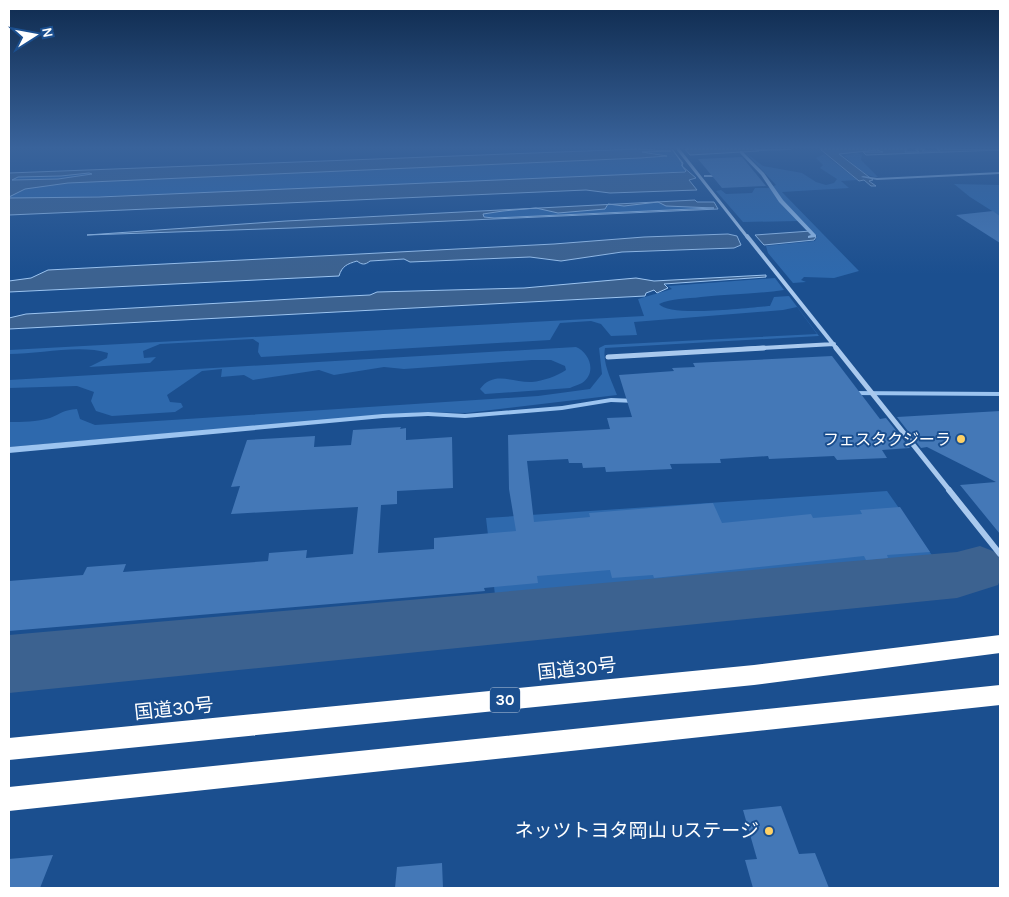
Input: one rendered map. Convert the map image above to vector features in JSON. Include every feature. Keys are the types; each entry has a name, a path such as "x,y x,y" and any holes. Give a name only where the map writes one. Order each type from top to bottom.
{"highway":[{"name":"国道30号","path":"9,749 754,676 1000,644"},
{"path":"9,799 1000,695"}],"street":[{"path":"712,191 999,553"},
{"path":"608,357 834,344"}],"shaded area":[{"path":"9,191 21,191 9,197"},
{"path":"19,191 244,191 9,198"},
{"path":"243,191 566,191 9,215 9,198 99,197"},
{"path":"593,191 672,191 610,193"},
{"path":"716,191 722,191 726,194 752,193 753,191 801,191 782,192 859,271 834,278 804,277 801,280 806,282 793,283 768,253 766,246 815,241 817,236 798,221 743,222"},
{"path":"962,191 1000,191 1000,216"},
{"path":"695,200 697,202 714,202 718,209 87,235 286,221 532,208 483,214 484,217 494,218 714,208 666,206 658,202 624,206 611,204"},
{"path":"658,202 666,206 715,208 493,218 484,217 483,214 536,208 559,213 605,209 608,204 624,206"},
{"path":"608,204 605,209 558,213 537,208"},
{"path":"811,231 816,237 814,240 764,245 755,235"},
{"path":"728,234 737,236 741,245 734,248 622,252 561,261 530,257 410,262 404,259 370,261 364,264 357,261 345,266 339,276 9,292 9,281 31,278 48,270"},
{"path":"766,275 766,277 664,284 668,288 657,293 654,290 646,293 645,296 9,329 9,318 26,314 370,295 377,292 524,288 636,278 654,281"},
{"path":"775,278 784,290 679,299 659,304 666,308 678,310 711,311 770,306 774,297 789,296 819,336 605,348 606,366 617,395 466,413 424,412 9,447 9,422 30,422 50,418 72,409 77,409 80,419 95,425 538,396 590,389 602,374 599,348 605,345 817,334 797,307 783,310 634,322 637,335 611,336 601,324 591,321 560,323 550,340 261,357 258,352 259,343 253,339 160,344 143,351 144,358 156,357 150,363 89,367 107,358 108,353 97,350 73,349 9,354 9,350 644,316 638,299 672,289 668,286"},
{"path":"576,347 588,358 590,369 587,379 581,384 570,388 485,394 480,389 491,380 504,379 532,382 554,376 566,370 565,366 551,360 404,369 384,367 334,375 319,370 253,380 244,375 221,377 222,369 202,371 167,395 170,402 181,403 183,407 175,412 112,416 96,411 91,401 94,392 77,386 9,388 9,380"},
{"path":"887,491 934,558 495,595 486,518"}],"building":[{"path":"993,211 1000,216 1000,243 956,215"},
{"path":"832,356 880,419 886,418 910,448 882,450 887,458 837,460 834,456 769,459 768,456 720,459 721,463 670,464 672,469 606,472 605,467 583,468 582,463 569,463 568,459 527,461 534,522 590,517 589,513 713,503 722,523 811,514 813,518 862,514 860,510 900,507 930,552 887,555 888,558 866,560 864,556 654,578 653,575 612,578 610,570 537,576 538,583 484,588 485,591 9,631 9,581 83,575 87,567 126,564 123,572 268,561 269,553 307,550 306,558 353,554 358,507 231,514 240,486 231,487 247,440 315,436 314,447 351,445 353,430 401,427 400,429 406,428 406,440 452,437 453,488 397,491 397,504 381,505 378,553 434,549 434,538 516,531 509,489 508,435 610,429 607,418 632,417 619,375 674,371 672,368 695,367 693,363"},
{"name":"フェスタクジーラ","path":"1000,411 1000,534 960,485 996,482 927,447 921,448 897,417"},
{"name":"ネッツトヨタ岡山 Uステージ","path":"781,806 799,854 815,853 829,888 753,888 745,860 757,859 743,810"},
{"path":"53,855 40,888 9,888 9,859"},
{"path":"442,863 443,888 395,888 397,867"}],"waterway":[{"path":"774,191 781,201 814,236 810,237"},
{"path":"850,393 1000,394"},
{"path":"9,450 383,416 428,414 465,416 562,408 611,400 636,401"},
{"path":"980,569 1000,565"},
{"path":"9,664 957,575 980,569"}],"place":[{"name":"フェスタクジーラ","path":"961,439"},
{"name":"ネッツトヨタ岡山 Uステージ","path":"769,831"}]}
